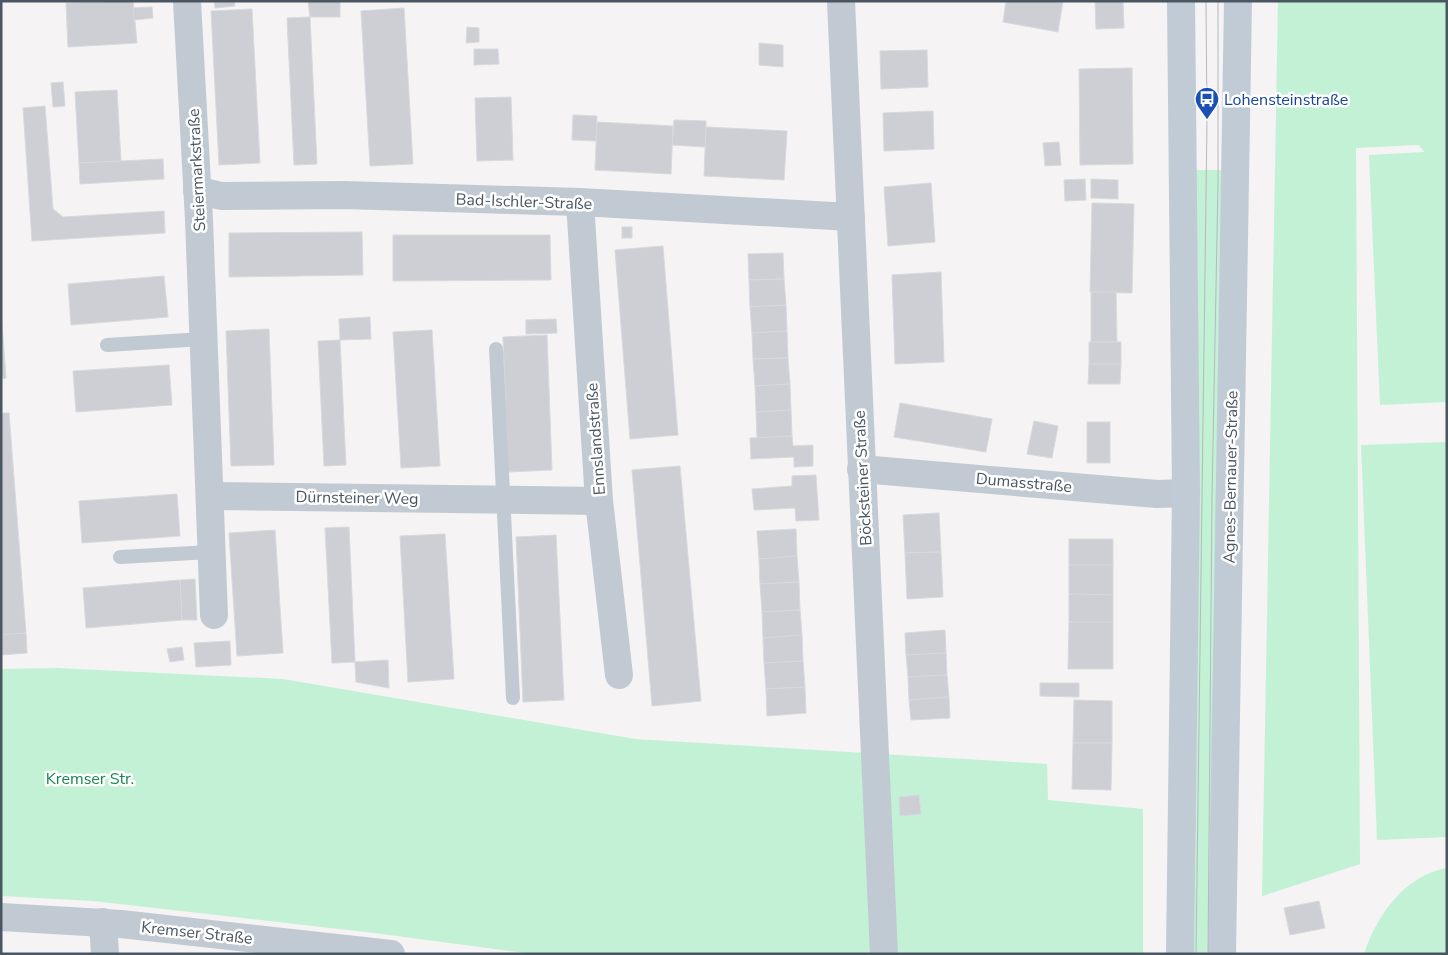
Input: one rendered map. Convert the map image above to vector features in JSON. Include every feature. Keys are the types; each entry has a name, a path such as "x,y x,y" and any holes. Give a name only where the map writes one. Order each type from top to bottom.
{"main road":[{"path":"1180,954 1186,493 1181,1"},
{"name":"Agnes-Bernauer-Straße","path":"1222,954 1238,1"}],"street":[{"name":"Steiermarkstraße","path":"188,1 211,496 214,615"},
{"name":"Böcksteiner Straße","path":"841,1 884,954"},
{"name":"Bad-Ischler-Straße","path":"197,190 221,196 343,195 580,202 851,217"},
{"name":"Ennslandstraße","path":"580,202 600,501 619,674"},
{"name":"Dumasstraße","path":"861,469 1157,494 1186,493"},
{"name":"Dürnsteiner Weg","path":"211,496 600,501"},
{"name":"Kremser Straße","path":"1,917 103,922 386,953"},
{"path":"103,922 105,954"}],"lane":[{"path":"106,345 203,339"},
{"path":"496,349 513,698"},
{"path":"120,557 211,552"}],"green space":[{"path":"1278,1 1447,1 1447,402 1380,405 1369,155 1424,152 1419,145 1356,148 1360,864 1262,896"},
{"path":"1191,170 1225,170 1213,954 1188,954"},
{"path":"1447,442 1447,837 1377,840 1361,445"},
{"name":"Kremser Str.","path":"57,668 283,679 635,739 1047,764 1048,800 1143,809 1143,954 533,954 374,933 93,901 1,896 1,669"},
{"path":"1447,868 1447,954 1364,954 1376,926 1394,899 1418,879 1432,872"}],"building":[{"path":"133,1 137,43 68,47 66,3"},
{"path":"214,1 234,1 235,6 215,8"},
{"path":"308,1 340,1 340,17 310,17"},
{"path":"1006,1 1063,1 1058,32 1003,22"},
{"path":"1095,1 1123,1 1124,28 1096,29"},
{"path":"152,7 153,18 134,20 133,8"},
{"path":"404,8 413,164 370,166 361,11"},
{"path":"252,9 260,163 219,165 211,11"},
{"path":"310,17 317,164 294,165 287,18"},
{"path":"467,27 479,28 479,42 466,43"},
{"path":"759,43 783,45 783,67 759,65"},
{"path":"474,49 498,49 499,64 474,65"},
{"path":"927,50 928,87 881,89 880,51"},
{"path":"1132,68 1133,164 1080,165 1079,69"},
{"path":"63,82 65,106 53,107 51,83"},
{"path":"117,90 121,161 79,163 75,92"},
{"path":"511,97 513,160 477,161 475,98"},
{"path":"45,106 53,209 63,217 164,211 165,233 32,241 23,108"},
{"path":"933,111 934,149 884,151 883,113"},
{"path":"573,115 597,116 596,141 572,140"},
{"path":"674,120 706,121 705,147 672,145"},
{"path":"597,122 673,126 671,174 595,170"},
{"path":"706,127 787,131 784,180 704,176"},
{"path":"1059,142 1061,165 1045,166 1043,143"},
{"path":"163,159 164,179 80,184 79,163"},
{"path":"1085,179 1086,200 1065,201 1064,180"},
{"path":"1091,179 1118,180 1118,199 1091,198"},
{"path":"931,183 935,242 888,246 884,187"},
{"path":"1092,203 1134,204 1132,293 1090,292"},
{"path":"622,227 632,227 632,238 622,238"},
{"path":"362,232 363,275 229,277 229,233"},
{"path":"393,235 550,235 551,280 393,281"},
{"path":"663,246 678,435 630,439 615,250"},
{"path":"783,253 784,279 749,280 748,254"},
{"path":"941,272 944,362 895,364 892,275"},
{"path":"164,276 168,317 71,325 68,284"},
{"path":"784,279 786,305 750,307 749,280"},
{"path":"1091,292 1116,292 1117,342 1091,342"},
{"path":"786,305 787,331 752,333 750,307"},
{"path":"1,311 6,378 1,379"},
{"path":"370,317 371,339 340,340 339,319"},
{"path":"556,319 557,333 526,334 526,320"},
{"path":"269,329 274,465 231,466 226,331"},
{"path":"432,330 440,466 401,468 393,332"},
{"path":"787,331 788,358 753,359 752,333"},
{"path":"547,335 552,470 508,472 503,337"},
{"path":"340,340 346,465 324,466 318,341"},
{"path":"1089,342 1121,342 1121,364 1089,364"},
{"path":"788,358 790,384 755,386 753,359"},
{"path":"1089,364 1121,364 1120,384 1088,384"},
{"path":"169,365 172,405 76,412 73,371"},
{"path":"790,384 791,410 756,412 755,386"},
{"path":"900,403 992,419 986,452 894,437"},
{"path":"791,410 792,436 757,438 756,412"},
{"path":"1,413 9,413 26,633 1,635"},
{"path":"1034,421 1058,426 1052,458 1027,454"},
{"path":"1087,422 1110,422 1110,463 1087,463"},
{"path":"792,436 793,446 813,445 813,466 794,467 794,457 751,459 750,438"},
{"path":"680,466 701,701 652,706 632,470"},
{"path":"816,475 819,520 796,521 795,508 754,510 752,489 792,486 792,476"},
{"path":"177,494 180,536 82,543 79,501"},
{"path":"939,513 941,552 905,553 903,515"},
{"path":"349,527 355,662 332,663 325,528"},
{"path":"796,529 797,556 759,559 757,531"},
{"path":"275,530 283,653 237,656 229,533"},
{"path":"445,534 454,679 408,682 400,536"},
{"path":"556,535 564,700 523,702 516,537"},
{"path":"1069,539 1113,539 1113,565 1069,565"},
{"path":"941,552 943,597 907,599 905,553"},
{"path":"797,556 799,582 760,584 759,559"},
{"path":"1069,565 1113,565 1113,595 1069,594"},
{"path":"195,579 197,620 182,620 180,580"},
{"path":"180,580 182,620 86,628 83,588"},
{"path":"799,582 800,610 762,612 760,584"},
{"path":"1069,594 1113,595 1113,622 1069,622"},
{"path":"800,610 802,635 763,638 762,612"},
{"path":"1069,622 1113,622 1113,669 1068,669"},
{"path":"945,630 946,653 906,655 905,633"},
{"path":"26,633 27,653 1,655 1,635"},
{"path":"802,635 803,661 764,663 763,638"},
{"path":"230,641 231,665 196,667 194,643"},
{"path":"182,647 184,660 170,662 167,649"},
{"path":"946,653 947,675 908,677 906,655"},
{"path":"388,660 389,688 356,682 355,662"},
{"path":"803,661 805,687 766,689 764,663"},
{"path":"947,675 949,697 909,700 908,677"},
{"path":"1040,683 1079,683 1079,697 1040,696"},
{"path":"805,687 806,713 767,716 766,689"},
{"path":"949,697 950,718 911,720 909,700"},
{"path":"1074,700 1112,701 1112,743 1073,743"},
{"path":"1073,743 1112,743 1111,790 1072,789"},
{"path":"919,795 921,814 900,816 899,797"},
{"path":"1319,901 1325,928 1290,935 1284,908"}],"tram line":[{"path":"1196,954 1207,120 1206,1"},
{"path":"1208,954 1212,497 1218,183 1218,1"}],"place":[{"name":"Lohensteinstraße","path":"1207,120"}]}
